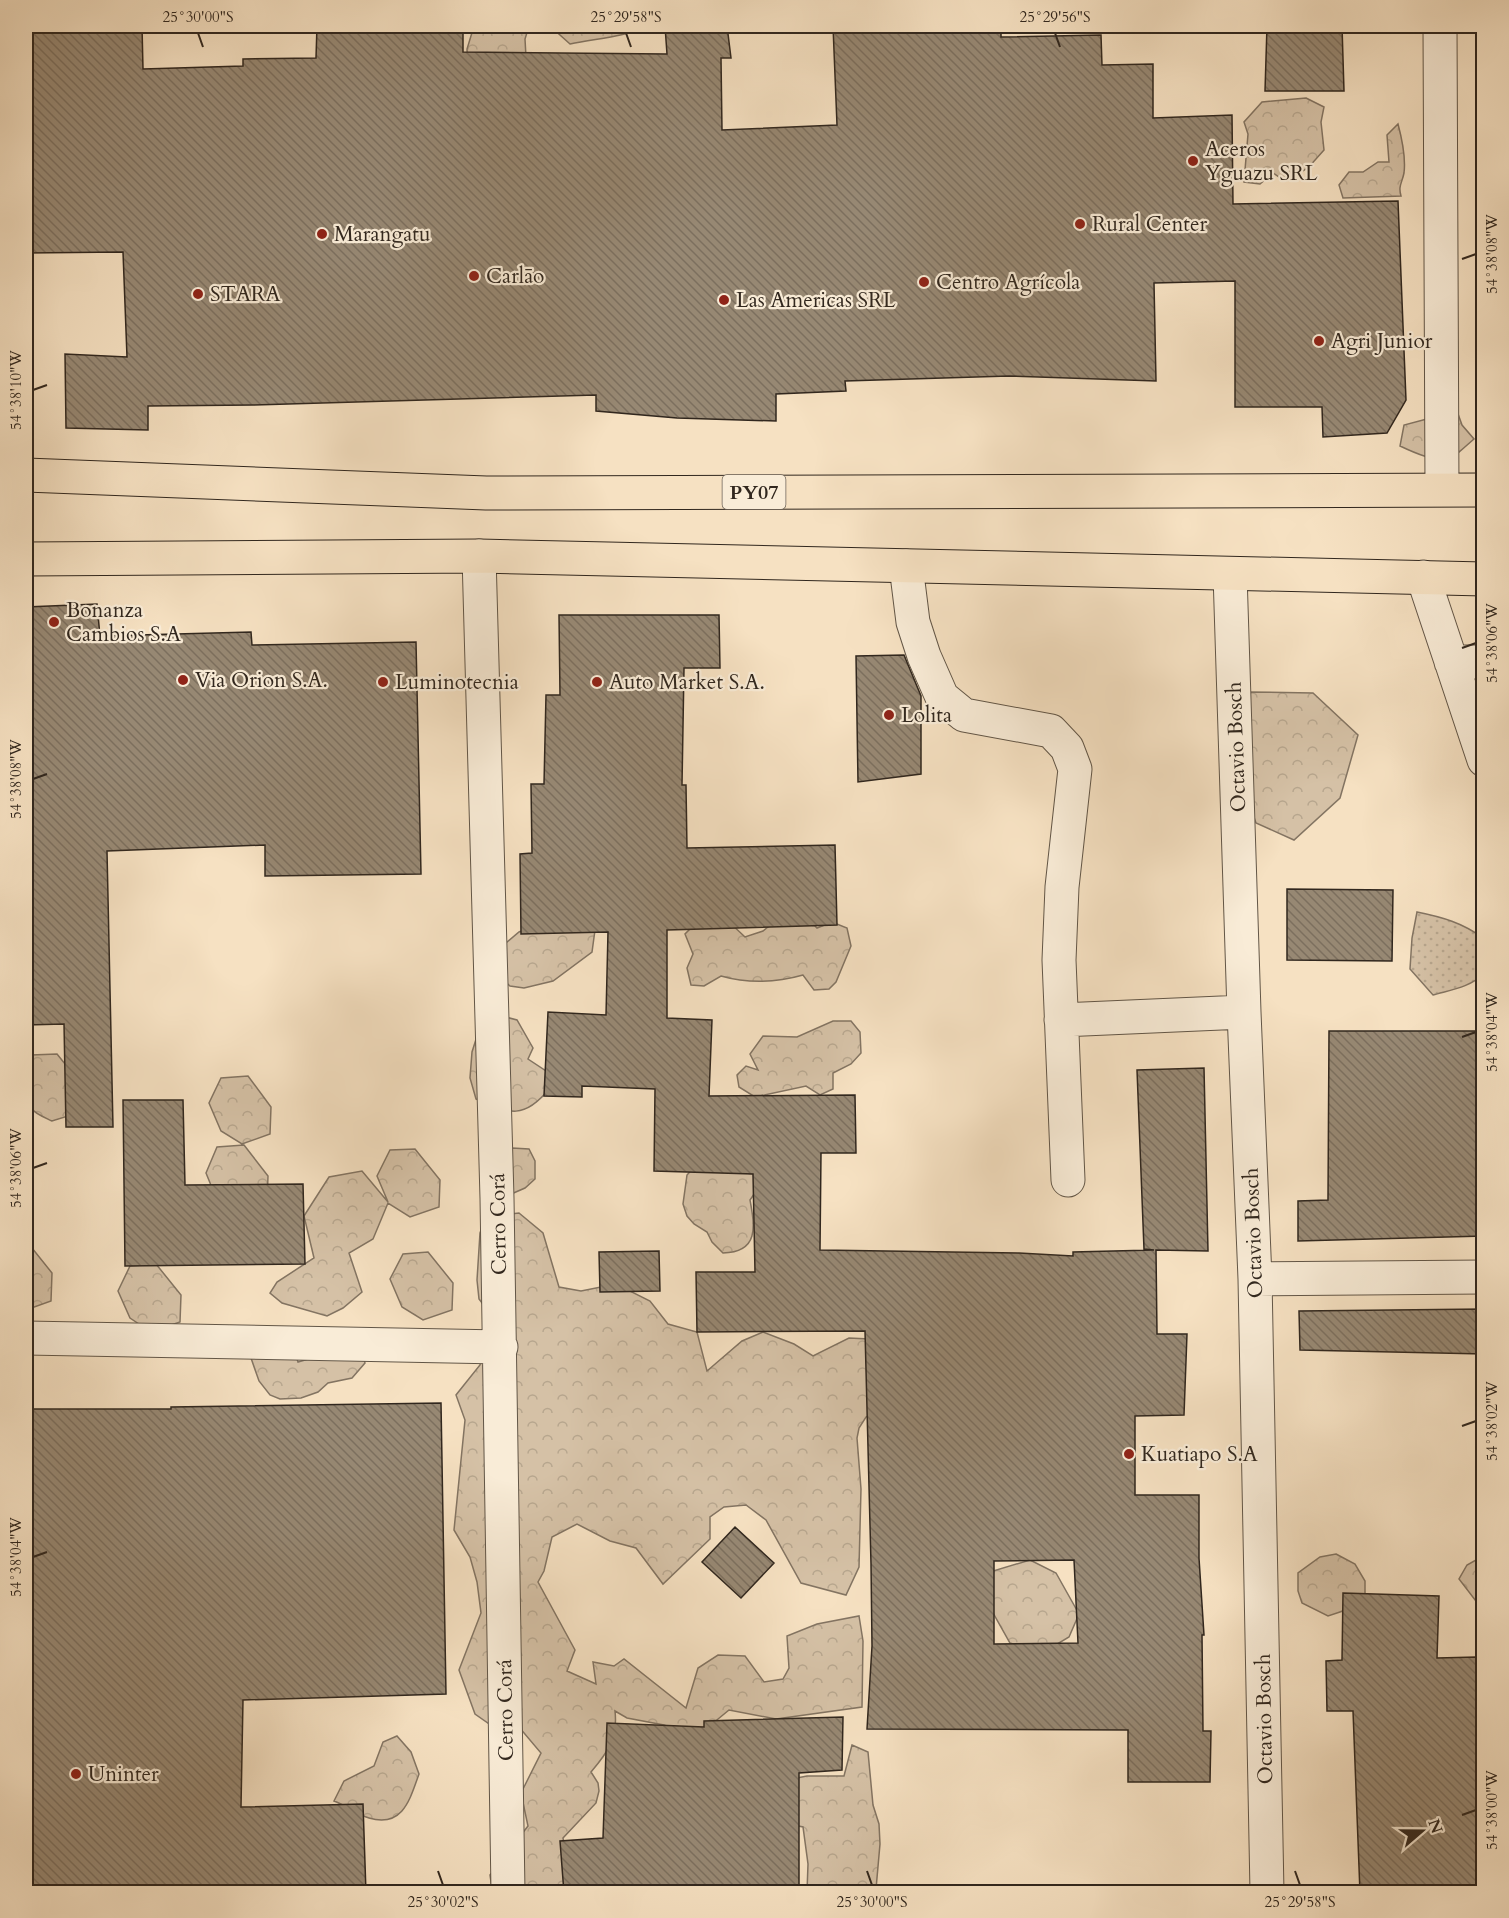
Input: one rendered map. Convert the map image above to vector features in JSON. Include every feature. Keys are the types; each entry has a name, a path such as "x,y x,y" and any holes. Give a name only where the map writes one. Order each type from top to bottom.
{"highway":[{"name":"PY07","path":"26,475 486,493 1484,490"},
{"path":"26,559 479,556 1484,579"}],"street":[{"path":"1440,26 1442,489"},
{"name":"Cerro Corá","path":"479,556 501,1347 508,1893"},
{"path":"906,566 913,622 924,656 942,697 964,715 1051,731 1067,748 1074,770 1062,888 1059,960 1068,1180"},
{"name":"Octavio Bosch","path":"1230,574 1255,1279 1267,1893"},
{"path":"1423,577 1484,760"},
{"path":"1451,662 1484,662"},
{"path":"1061,1020 1244,1012"},
{"path":"1255,1279 1484,1277"},
{"path":"26,1338 501,1347"}],"green space":[{"path":"474,26 529,26 525,39 526,57 468,72 467,49"},
{"path":"550,26 647,26 619,35 570,44"},
{"path":"1306,98 1324,107 1321,122 1324,150 1308,168 1285,181 1273,173 1260,184 1244,182 1248,134 1244,122 1262,102"},
{"path":"1398,124 1404,161 1401,196 1343,198 1339,185 1349,172 1363,172 1378,162 1389,162 1387,135"},
{"path":"1457,411 1462,425 1474,439 1450,460 1424,456 1400,446 1404,425"},
{"path":"1249,692 1313,693 1358,735 1340,798 1294,840 1256,823 1243,786"},
{"path":"1417,912 1452,921 1483,938 1483,974 1466,985 1433,995 1410,969"},
{"path":"782,915 812,923 817,928 832,922 847,928 851,946 836,982 829,989 814,990 803,975 762,982 721,976 704,986 691,985 687,968 693,954 685,934 697,922 728,921 745,937 763,931"},
{"path":"534,926 595,930 592,952 553,981 524,988 510,986 501,978 500,948 519,932"},
{"path":"502,1016 517,1020 533,1048 528,1059 546,1071 550,1088 532,1105 516,1111 498,1108 476,1099 470,1078 472,1052 478,1033"},
{"path":"833,1021 851,1021 860,1032 861,1053 851,1064 833,1073 833,1089 820,1095 806,1086 755,1097 739,1087 737,1075 746,1066 758,1070 750,1054 763,1036 797,1037"},
{"path":"57,1054 82,1085 81,1112 52,1121 31,1108 26,1096 25,1082 31,1055"},
{"path":"248,1076 271,1107 270,1134 242,1144 221,1131 209,1103 221,1078"},
{"path":"244,1145 268,1176 267,1203 217,1200 206,1173 217,1147"},
{"path":"512,1148 529,1149 535,1161 535,1179 525,1188 509,1195 490,1153"},
{"path":"415,1149 440,1180 439,1207 410,1217 388,1203 373,1239 349,1253 362,1292 343,1308 327,1316 282,1303 270,1293 277,1282 314,1258 304,1216 329,1177 362,1171 388,1202 377,1176 390,1150"},
{"path":"696,1165 753,1174 757,1190 750,1200 753,1220 752,1236 743,1248 735,1252 723,1253 712,1242 707,1232 694,1224 687,1216 683,1204 687,1175"},
{"path":"519,1213 543,1233 559,1287 581,1291 616,1284 650,1301 668,1324 697,1332 707,1371 742,1341 763,1332 794,1344 813,1356 849,1338 869,1339 886,1406 866,1417 859,1428 857,1438 861,1489 859,1567 846,1595 801,1583 766,1520 746,1505 724,1507 710,1517 710,1539 663,1584 636,1548 610,1541 577,1524 552,1537 544,1571 538,1582 575,1650 567,1671 596,1684 593,1662 614,1666 624,1659 686,1708 698,1668 718,1655 745,1656 764,1682 783,1679 789,1668 787,1636 817,1624 859,1616 863,1641 862,1707 776,1719 729,1710 695,1738 664,1725 627,1718 615,1711 613,1737 602,1758 591,1772 598,1783 596,1803 563,1838 569,1892 499,1892 492,1889 490,1875 528,1826 521,1793 541,1753 519,1727 495,1728 475,1714 459,1670 481,1613 477,1582 470,1557 454,1530 465,1420 456,1395 480,1365 492,1316 479,1299 477,1280 480,1233 486,1217"},
{"path":"26,1243 52,1273 51,1301 26,1310"},
{"path":"428,1252 453,1283 452,1310 423,1320 402,1307 390,1279 403,1254"},
{"path":"156,1264 181,1295 180,1322 151,1332 130,1318 118,1291 130,1266"},
{"path":"360,1344 365,1363 352,1378 328,1383 318,1392 301,1398 280,1399 270,1395 259,1381 251,1358 294,1349 298,1362"},
{"path":"1336,1554 1355,1564 1365,1581 1365,1594 1355,1607 1328,1616 1302,1603 1298,1591 1298,1573 1320,1557"},
{"path":"1483,1556 1483,1631 1479,1605 1459,1579 1467,1565"},
{"path":"1030,1560 1056,1573 1079,1614 1069,1637 1049,1649 1023,1647 1010,1643 992,1611 993,1571"},
{"path":"397,1736 411,1752 419,1774 403,1809 390,1819 381,1820 365,1817 334,1801 344,1781 374,1766 383,1742"},
{"path":"852,1745 868,1752 873,1805 879,1824 880,1844 876,1889 875,1892 807,1892 808,1864 803,1827 754,1817 766,1784 807,1776 844,1776"}],"building":[{"path":"26,26 142,26 143,69 243,66 243,59 316,58 317,26 463,26 463,52 667,54 665,26 727,26 731,58 721,58 722,130 837,125 833,26 1001,26 1001,37 1101,35 1102,65 1153,64 1153,118 1232,115 1233,204 1398,201 1406,400 1387,433 1323,437 1322,407 1235,407 1235,281 1154,283 1156,381 1009,376 845,381 846,391 776,394 776,421 677,418 596,411 596,395 148,406 148,430 66,428 65,354 127,357 123,252 26,253"},
{"path":"1267,26 1342,26 1344,91 1265,91"},
{"path":"97,604 100,636 251,632 252,645 416,642 421,874 265,876 265,845 107,851 113,1127 66,1127 64,1024 26,1025 26,607"},
{"path":"559,615 719,615 720,668 684,668 682,785 686,785 687,848 835,845 837,925 667,930 667,1018 712,1020 709,1096 855,1095 856,1153 821,1153 820,1250 1073,1256 1073,1252 1154,1250 1144,1249 1137,1070 1204,1068 1208,1251 1156,1250 1157,1334 1187,1334 1184,1415 1135,1416 1135,1495 1199,1495 1199,1558 1204,1635 1202,1635 1203,1731 1211,1731 1210,1782 1128,1782 1128,1730 867,1729 872,1646 865,1331 697,1332 696,1272 755,1272 753,1174 654,1171 655,1089 582,1086 582,1097 544,1096 548,1012 606,1015 608,932 521,934 520,854 532,853 531,784 544,784 546,695 560,695","holes":["1074,1560 1078,1643 994,1644 994,1561"]},
{"name":"Lolita","path":"904,655 921,696 921,774 858,782 856,656"},
{"path":"1287,889 1393,890 1392,961 1287,960"},
{"path":"1329,1031 1484,1031 1484,1236 1298,1241 1298,1201 1328,1200"},
{"path":"123,1100 183,1100 185,1185 303,1184 305,1264 125,1266"},
{"path":"659,1251 660,1291 600,1292 599,1252"},
{"path":"1484,1309 1484,1354 1300,1350 1299,1311"},
{"path":"441,1403 446,1694 243,1700 241,1807 363,1804 366,1893 26,1893 26,1409 171,1409 171,1407"},
{"path":"735,1527 774,1563 741,1598 702,1562"},
{"path":"1343,1593 1439,1596 1437,1658 1476,1657 1477,1724 1484,1724 1484,1893 1360,1893 1353,1711 1327,1711 1326,1661 1342,1660"},
{"path":"843,1717 842,1770 799,1773 799,1893 564,1893 560,1841 603,1838 607,1723 704,1727 704,1721"}],"place":[{"name":"Aceros Yguazu SRL","path":"1193,161"},
{"name":"Rural Center","path":"1080,224"},
{"name":"Marangatu","path":"322,234"},
{"name":"Carlāo","path":"474,276"},
{"name":"Centro Agrícola","path":"924,282"},
{"name":"STARA","path":"198,294"},
{"name":"Las Americas SRL","path":"724,300"},
{"name":"Agri Junior","path":"1319,341"},
{"name":"Bonanza Cambios S.A","path":"54,622"},
{"name":"Via Orion S.A.","path":"183,680"},
{"name":"Luminotecnia","path":"383,682"},
{"name":"Auto Market S.A.","path":"597,682"},
{"name":"Lolita","path":"889,715"},
{"name":"Kuatiapo S.A","path":"1129,1454"},
{"name":"Uninter","path":"76,1774"}]}
